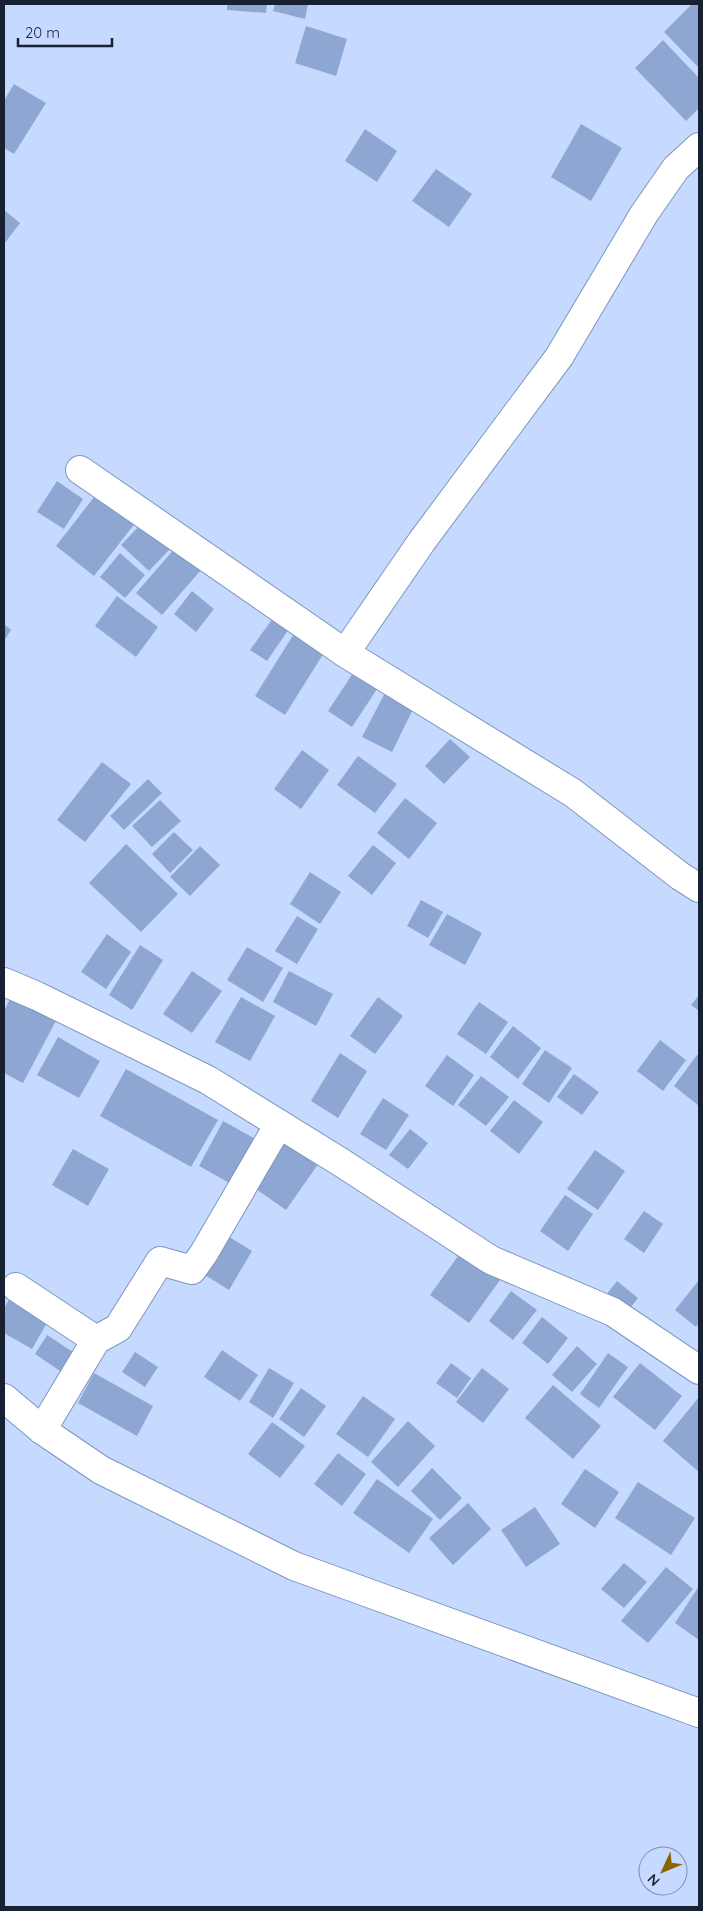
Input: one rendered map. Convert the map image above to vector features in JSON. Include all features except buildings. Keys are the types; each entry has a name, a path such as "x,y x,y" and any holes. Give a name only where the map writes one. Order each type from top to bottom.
{"street":[{"path":"345,653 422,541 559,357 650,206 676,168 699,147"},
{"path":"80,470 345,653 573,793 680,876 699,888"},
{"path":"4,982 37,996 208,1080 491,1260 612,1312 699,1370"},
{"path":"42,1430 96,1340 118,1328 160,1261 192,1270 204,1253 279,1124"},
{"path":"16,1287 96,1340"},
{"path":"4,1398 42,1430 101,1470 294,1566 699,1713"}]}
